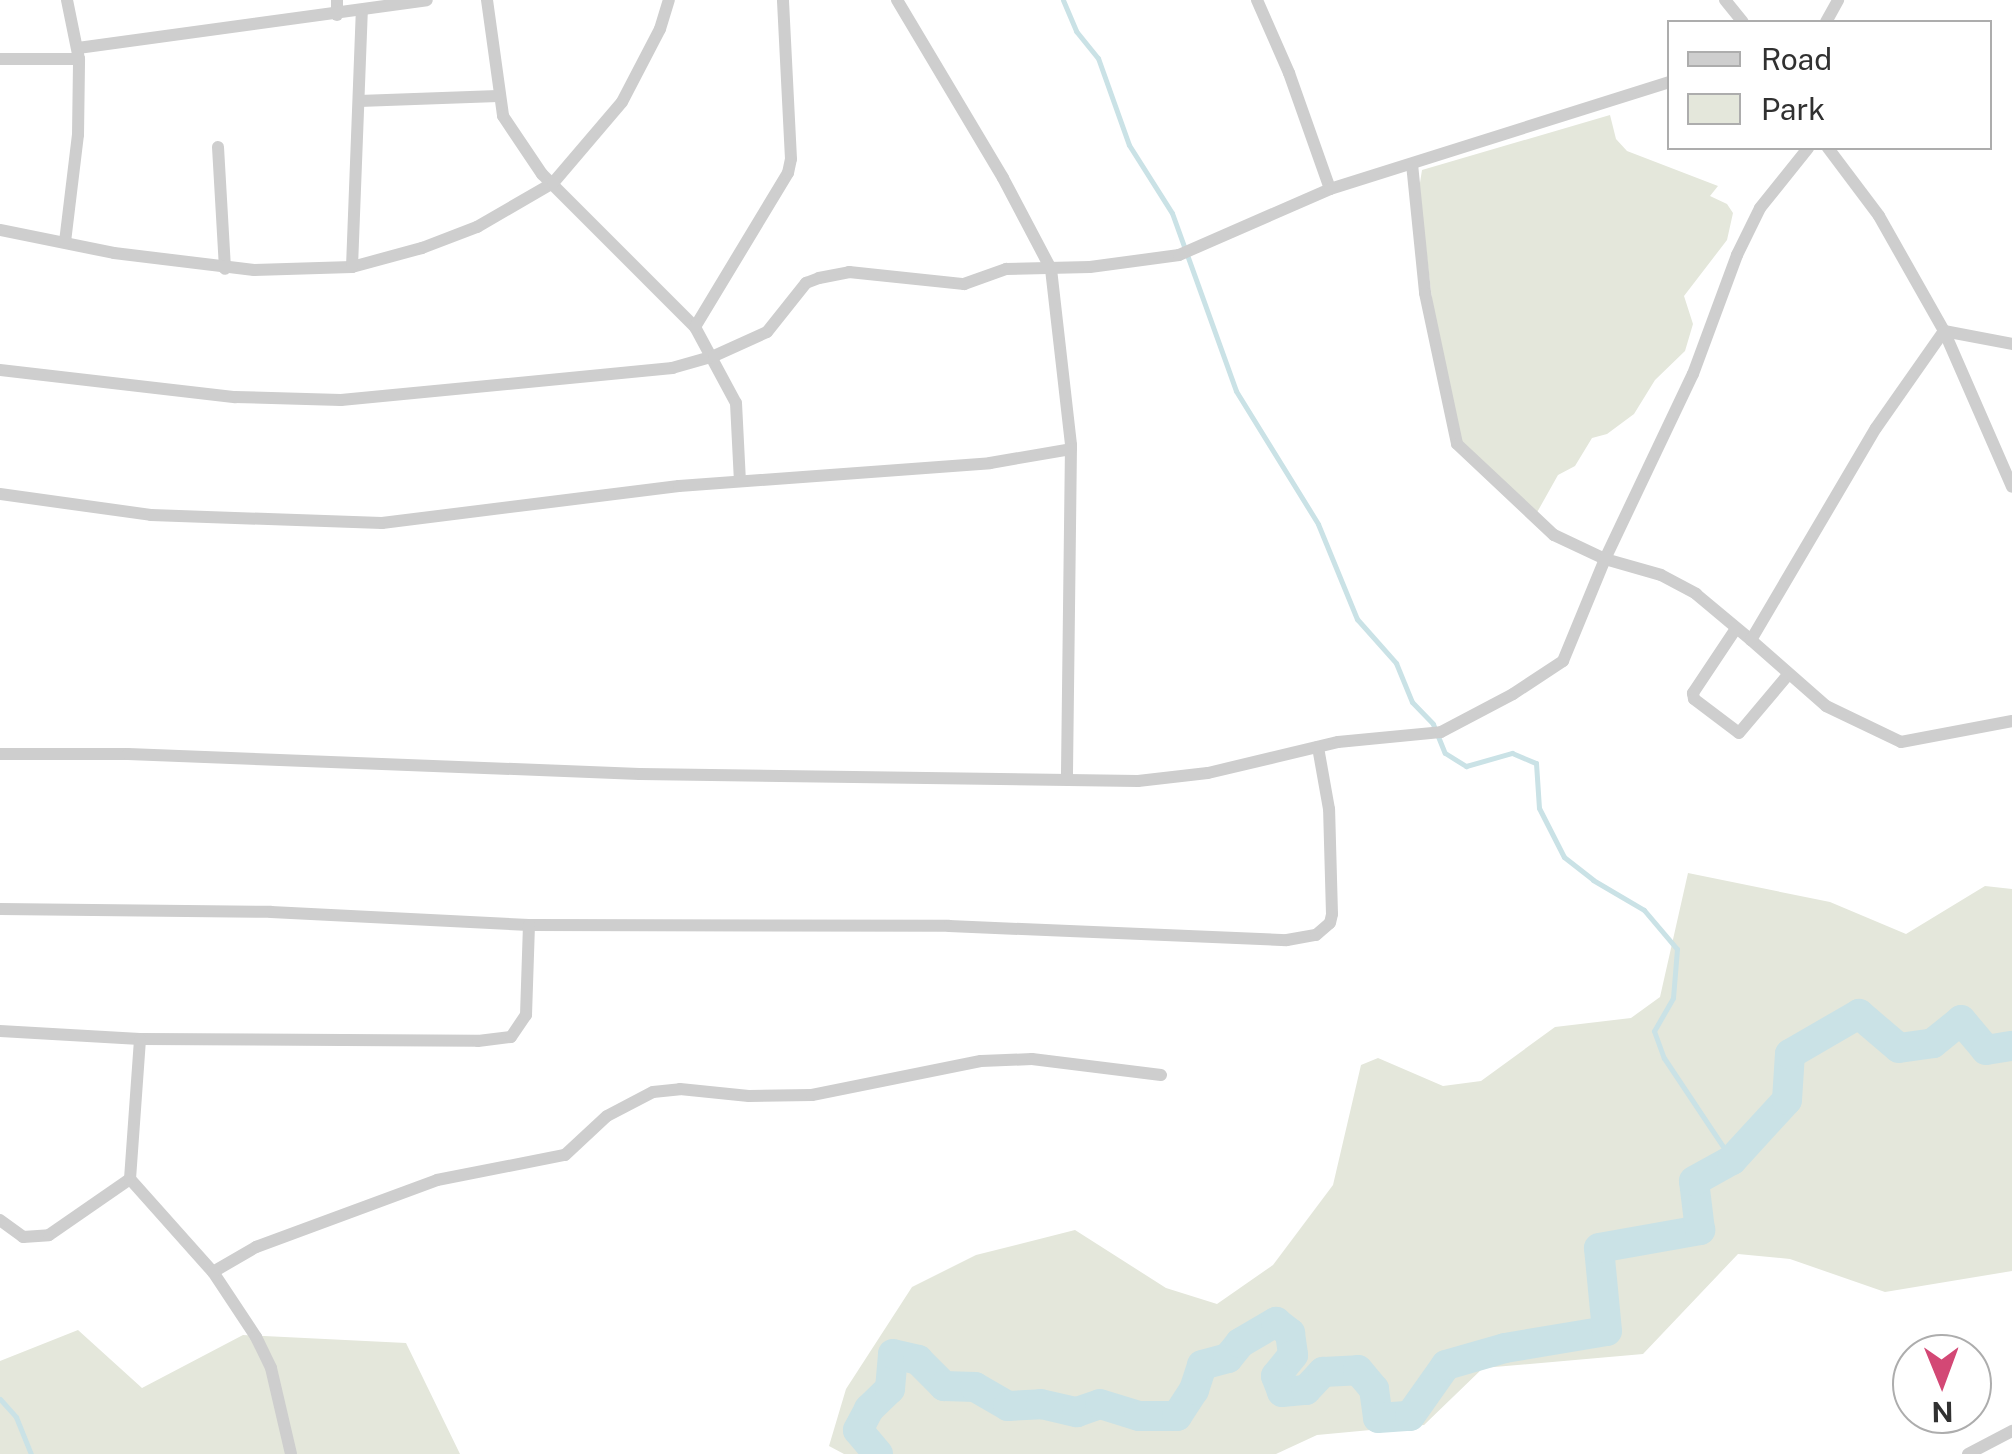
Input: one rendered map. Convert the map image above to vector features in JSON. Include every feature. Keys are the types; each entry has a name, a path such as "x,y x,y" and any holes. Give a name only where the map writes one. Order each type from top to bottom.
{"street":[{"path":"65,242 78,135 78,54 67,0"},
{"path":"337,0 337,15"},
{"path":"0,59 78,54 428,0"},
{"path":"487,0 498,60 498,96 515,138 553,184 695,326 736,403 740,481"},
{"path":"0,230 225,269 290,272 352,266 422,248 477,227 553,184 622,102 660,29 669,0"},
{"path":"695,326 788,173 791,159 782,0"},
{"path":"897,0 1003,178 1052,270 1068,384 1072,449 1068,778"},
{"path":"1257,0 1289,73 1330,189"},
{"path":"1725,0 1742,20"},
{"path":"352,266 362,11"},
{"path":"0,370 178,392 341,400 626,375 714,356 766,332 806,283 819,278 849,272 964,284 1006,270 1052,270 1186,253 1330,189 1667,83"},
{"path":"359,101 498,96"},
{"path":"218,148 225,269"},
{"path":"0,754 128,754 659,774 1138,781 1208,774 1318,746 1437,732 1558,667 1693,374 1737,255 1760,208 1806,150"},
{"path":"1830,150 1879,216 1944,331 2012,487"},
{"path":"1412,164 1425,293 1456,444 1554,535 1605,559 1661,575 1696,594 1751,640 1786,676 1826,706 1901,742 2012,721"},
{"path":"1944,331 2012,344"},
{"path":"1751,640 1876,428 1944,331"},
{"path":"0,494 151,515 382,524 740,481 990,463 1072,449"},
{"path":"1736,630 1693,692 1694,699 1736,734 1786,676"},
{"path":"0,909 271,912 529,925 950,926 1277,940 1316,936 1330,923 1332,914 1328,809 1318,746"},
{"path":"0,1032 140,1039 478,1041 512,1036 526,1016 529,925"},
{"path":"140,1039 130,1179 213,1272 271,1368 291,1454"},
{"path":"213,1272 256,1247 437,1180 565,1155 608,1116 653,1092 680,1089 749,1096 812,1095 982,1061 1015,1060 1161,1075"},
{"path":"0,1220 22,1238 37,1239 130,1179"},
{"path":"1968,1454 2012,1431"}],"green space":[{"path":"1610,115 1616,139 1627,151 1718,186 1710,196 1727,204 1733,213 1727,240 1684,296 1693,324 1685,351 1655,380 1634,414 1607,434 1592,438 1575,466 1558,475 1535,516 1461,444 1438,351 1419,189 1422,170"},
{"path":"1688,873 1830,902 1906,934 1985,886 2012,889 2012,1271 1885,1292 1790,1259 1738,1254 1643,1354 1483,1368 1424,1425 1317,1435 1276,1454 844,1454 829,1446 846,1389 912,1287 976,1255 1075,1230 1166,1288 1217,1304 1273,1265 1333,1185 1361,1065 1378,1058 1443,1086 1481,1081 1555,1027 1631,1018 1660,997"},
{"path":"78,1330 142,1388 243,1335 406,1343 460,1454 0,1454 0,1361"}],"waterway":[{"path":"1063,0 1076,31 1098,58 1129,145 1172,213 1236,391 1318,524 1357,619 1396,663 1412,702 1433,724 1445,753 1466,766 1512,753 1536,763 1539,808 1564,857 1593,880 1644,910 1677,949 1673,998 1654,1031 1664,1058 1732,1160"},
{"path":"878,1454 858,1430 869,1409 890,1389 893,1354 918,1360 944,1386 975,1387 1008,1406 1041,1404 1077,1412 1100,1404 1139,1416 1177,1416 1194,1390 1202,1365 1228,1358 1240,1343 1276,1322 1290,1333 1293,1355 1276,1376 1282,1392 1306,1390 1323,1372 1358,1370 1374,1389 1378,1418 1410,1416 1446,1365 1505,1348 1607,1331 1599,1248 1700,1230 1694,1181 1732,1160 1787,1100 1790,1054 1859,1014 1899,1048 1933,1043 1961,1020 1986,1050 2012,1046"},
{"path":"0,1399 16,1417 31,1454"}]}
